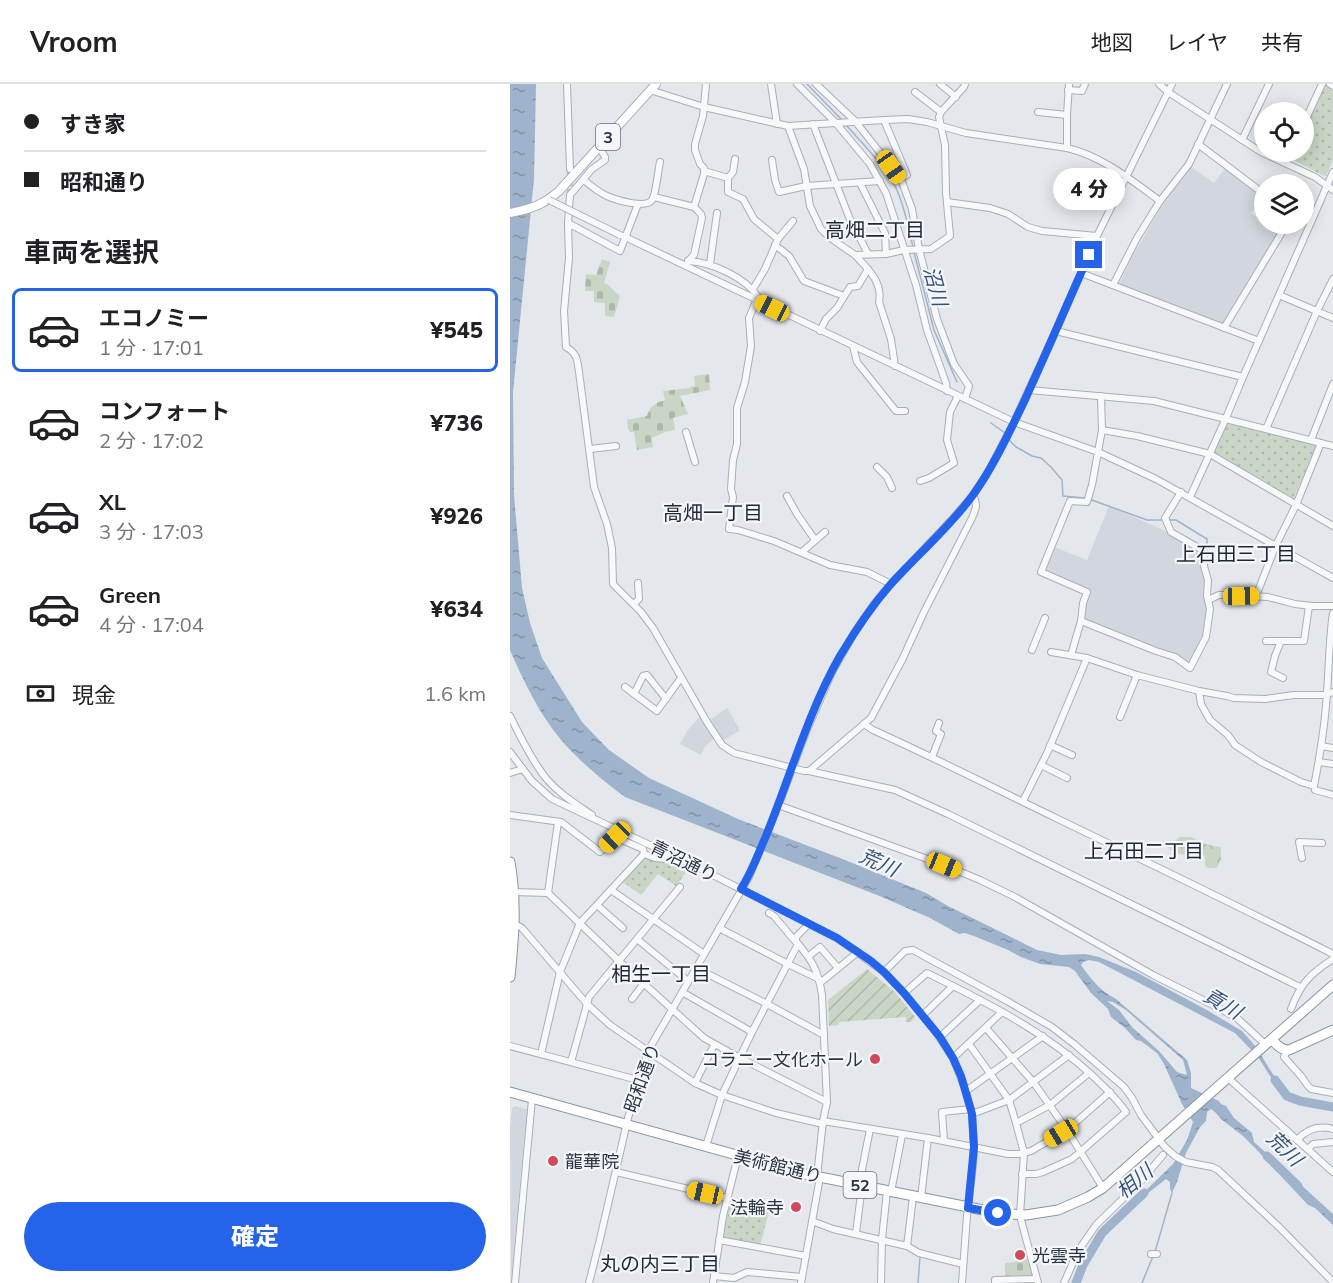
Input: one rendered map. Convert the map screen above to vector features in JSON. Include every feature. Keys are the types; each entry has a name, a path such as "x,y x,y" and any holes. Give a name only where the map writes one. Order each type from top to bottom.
{"highway":[{"path":"510,862 514,892 510,977"},
{"name":"52","path":"1267,1044 1333,985"},
{"path":"1267,1044 1287,1050 1333,1030"},
{"name":"美術館通り","path":"510,1092 818,1177 968,1208 1020,1216 1058,1210 1103,1188 1267,1044"}],"main road":[{"name":"3","path":"510,213 539,205 560,191 653,87"}],"street":[{"path":"567,84 570,169"},
{"path":"694,207 704,180 704,168 700,164 695,144 703,116 706,84"},
{"path":"771,84 777,124"},
{"path":"796,84 835,122 870,164 886,193 947,391"},
{"path":"816,84 855,121 899,179 912,209 918,249 945,343 960,374 969,386 965,399"},
{"path":"940,84 956,97"},
{"path":"855,255 931,249 950,236 945,145 939,117 965,84"},
{"path":"1067,148 1069,87 1082,92 1085,84"},
{"path":"1159,84 1254,148"},
{"path":"1172,84 1097,236 1004,444 973,495 874,604 840,656 822,694 778,805 944,865 1006,892 1153,975 1238,1019 1267,1044"},
{"path":"1113,285 1137,238 1160,201 1189,164 1227,84"},
{"path":"1242,140 1269,84"},
{"path":"1314,102 1322,84"},
{"path":"653,87 704,106 788,126 908,120 1083,151 1127,177 1160,201"},
{"path":"915,92 941,112"},
{"path":"1038,112 1067,115"},
{"path":"884,120 908,175 899,179"},
{"path":"813,124 849,217 868,254"},
{"path":"788,126 804,169 810,206 821,229 827,236 855,255 876,279 879,302 891,339 895,366"},
{"path":"1198,144 1254,186"},
{"path":"599,147 605,160 592,169 570,195 569,258 564,311 566,348 576,356 594,487 607,524 612,548 613,584 634,604 653,628 722,745 734,753 804,771 895,790 1300,987"},
{"path":"735,159 733,172 728,178 728,192 742,199 754,219 789,256 804,281 844,296"},
{"path":"772,159 779,192 806,186 880,182"},
{"path":"584,180 609,197 638,204 650,202 654,197 660,162"},
{"path":"1285,162 1330,188"},
{"path":"704,171 728,178"},
{"path":"1314,213 1330,188 1333,172"},
{"path":"860,183 885,233 886,254"},
{"path":"654,197 694,207 701,214 694,255 687,264"},
{"path":"549,200 1014,422 1098,452 1156,479 1333,578"},
{"path":"947,202 990,208 1008,214 1028,227 1042,231 1097,236"},
{"path":"568,223 620,251 623,236 638,204"},
{"path":"710,264 717,213"},
{"path":"753,289 765,269 776,242 794,222"},
{"path":"1224,328 1281,234"},
{"path":"1190,497 1279,295 1303,234"},
{"path":"687,264 698,261 710,264 738,278 753,289 758,297 749,318 751,346 745,382 737,408 737,444 733,460 731,489 733,497 729,529 774,541 831,565 876,575 891,584"},
{"path":"820,331 826,319 837,308 850,287 858,286 868,269"},
{"path":"1081,273 1259,341"},
{"path":"1266,429 1333,279"},
{"path":"1279,295 1333,318"},
{"path":"1056,331 1243,377"},
{"path":"853,346 857,362 878,389 896,411 904,411"},
{"path":"1311,440 1333,384"},
{"path":"1029,390 1154,401 1333,446"},
{"path":"920,481 954,463 947,440 950,412 958,396"},
{"path":"1071,655 1081,621 1083,603 1088,592 1041,572 1070,501 1087,502 1102,430 1101,396"},
{"path":"1102,430 1210,454 1333,526"},
{"path":"686,432 695,462"},
{"path":"1256,596 1321,443"},
{"path":"590,449 616,446"},
{"path":"877,467 887,477 892,488"},
{"path":"1081,621 1175,657 1190,668 1206,637 1210,609 1204,551 1172,531 1165,518 1181,492"},
{"path":"809,771 871,718 878,707 972,518 976,507 973,495"},
{"path":"787,496 796,514 815,540"},
{"path":"802,552 825,532"},
{"path":"634,604 639,599 638,583"},
{"path":"1208,600 1224,594 1256,596 1309,606 1333,606"},
{"path":"1266,641 1304,641 1309,606"},
{"path":"1315,788 1330,692 1329,654 1333,613"},
{"path":"1032,650 1045,618"},
{"path":"1281,641 1271,672 1283,678"},
{"path":"1051,652 1087,658 1137,675 1234,698 1250,700 1294,695 1323,695 1330,692"},
{"path":"1023,801 1087,658"},
{"path":"634,694 643,676 648,675 666,699"},
{"path":"1120,717 1137,675"},
{"path":"625,687 657,711 681,678"},
{"path":"1199,691 1201,704 1210,720 1228,735 1235,745 1261,762 1333,795"},
{"path":"510,716 522,740 546,777 569,799 603,822"},
{"path":"932,757 941,734 936,731 939,723"},
{"path":"864,724 1331,952 1333,957 1300,987 1291,1009"},
{"path":"1050,745 1072,755"},
{"path":"1321,746 1333,748"},
{"name":"青沼通り","path":"510,752 532,781 552,799 741,889 837,938 884,972 923,1015 953,1058 966,1091 971,1112 974,1147 962,1283"},
{"path":"1319,762 1333,764"},
{"path":"1041,765 1067,778"},
{"path":"510,773 523,769"},
{"name":"昭和通り","path":"589,1283 626,1124 648,1051 749,877 778,805"},
{"path":"510,815 561,822 600,852 615,837 643,849 644,854"},
{"path":"548,893 558,822"},
{"path":"1302,858 1299,842 1322,843"},
{"path":"644,854 655,858 681,860"},
{"path":"541,1054 560,972 580,923 644,854"},
{"path":"571,1062 589,997 680,887"},
{"path":"611,890 704,954"},
{"path":"514,892 548,893 696,1032 714,1045 827,1102"},
{"path":"597,904 623,928"},
{"path":"738,1156 727,1198 714,1280 734,1278 747,1272 802,1280 827,1102 820,981 809,956 769,913"},
{"path":"512,924 522,928 587,1004 610,1025 695,1083 722,1095 776,1113 928,1138 1008,1154 1024,1153 1067,1130 1110,1092"},
{"path":"706,1146 722,1095 788,964 797,943 796,937 810,924"},
{"path":"719,928 820,981"},
{"path":"637,939 688,981"},
{"path":"809,956 820,947 838,968"},
{"path":"884,972 905,951 913,950 1038,1018 1074,1044 1124,1087 1141,1115 1174,1156 1186,1162 1218,1170 1333,1282"},
{"path":"820,981 858,952"},
{"path":"696,968 824,1035"},
{"path":"904,993 927,973 980,1000 1043,1036 1069,1055 1110,1092 1126,1112 1072,1159 1043,1172 1022,1174"},
{"path":"632,999 644,983"},
{"path":"923,1015 953,986"},
{"path":"682,992 752,1032"},
{"path":"940,1037 980,1000"},
{"path":"953,1058 1002,1012"},
{"path":"986,1028 1034,1083 1103,1188"},
{"path":"966,1091 1043,1036"},
{"path":"969,1044 1009,1100 1024,1153 1020,1216 1037,1281 995,1280 995,1283"},
{"path":"695,1083 714,1045"},
{"path":"510,1046 638,1080"},
{"path":"1287,1050 1284,1057 1311,1089 1333,1093"},
{"path":"944,1141 942,1112 971,1112 1009,1100 1069,1055"},
{"path":"1016,1123 1050,1105 1089,1073"},
{"path":"1226,1079 1333,1172"},
{"path":"515,1283 532,1099"},
{"path":"1297,1140 1306,1130 1325,1127 1333,1129"},
{"path":"856,1233 870,1129"},
{"path":"881,1283 882,1239 889,1191 902,1135"},
{"path":"907,1246 928,1138"},
{"path":"1308,1149 1313,1144 1333,1142"},
{"path":"1064,1283 1078,1251 1096,1225 1141,1181 1163,1155"},
{"path":"616,1172 727,1198"},
{"path":"812,1221 833,1229 907,1246 919,1253 963,1264"},
{"path":"719,1240 806,1256"}],"shaded area":[{"path":"1190,166 1214,183 1226,167 1254,190 1254,210 1251,213 1254,215 1254,234 1279,234 1223,326 1119,285 1132,257 1160,209"},
{"path":"1109,506 1170,533 1201,551 1208,611 1204,636 1191,663 1187,664 1085,619 1083,617 1089,591 1046,572 1054,547 1087,560"},
{"path":"727,708 740,730 721,742 716,737 705,746 701,755 680,744 687,731 702,714 707,722"},
{"path":"515,1106 529,1110 524,1138 511,1282 510,1126 512,1108"}],"green space":[{"path":"1324,84 1333,88 1333,160 1326,176 1297,162 1314,162 1314,104"},
{"path":"602,259 610,262 604,283 620,296 614,317 605,316 605,303 594,302 594,291 585,291 586,274 596,275"},
{"path":"709,374 710,390 680,396 688,414 673,418 675,430 652,438 653,447 637,450 634,432 628,429 627,420 647,416 653,405 665,400 663,391 690,388 695,386 694,376"},
{"path":"1229,421 1317,446 1293,498 1214,453 1225,423"},
{"path":"1180,837 1191,837 1208,845 1221,847 1221,860 1217,868 1205,866 1205,857 1199,852 1193,851 1189,855 1171,851 1168,846"},
{"path":"644,854 676,861 689,868 676,886 658,874 641,895 620,880"},
{"path":"867,969 895,992 915,1017 911,1022 906,1022 906,1017 839,1022 839,1025 829,1026 828,1000"},
{"path":"731,1199 770,1208 760,1246 722,1240"},
{"path":"1031,1259 1036,1279 1005,1280 1005,1263"}],"water":[{"path":"510,84 536,84 534,179 513,392 514,495 522,588 530,623 542,658 582,722 609,750 649,778 738,819 926,893 1037,950 1061,955 1085,954 1099,957 1136,972 1242,1031 1256,1047 1282,1089 1272,1079 1258,1057 1235,1033 1099,962 1089,960 1081,965 1092,980 1187,1060 1191,1073 1191,1088 1226,1106 1234,1118 1252,1133 1254,1142 1273,1159 1278,1170 1299,1183 1333,1214 1333,1225 1315,1208 1308,1205 1243,1136 1211,1109 1207,1112 1206,1121 1200,1127 1186,1153 1172,1193 1170,1182 1166,1179 1135,1201 1173,1164 1187,1140 1193,1122 1157,1053 1136,1040 1111,1017 1108,1009 1091,993 1075,971 1069,967 1040,964 974,936 959,934 930,918 882,897 625,797 584,763 556,734 533,697 510,650","holes":["1107,1001 1126,1010 1183,1060 1187,1075 1177,1072 1159,1051 1132,1027 1119,1010"]}],"waterway":[{"name":"沼川","path":"807,84 841,119"},
{"name":"沼川","path":"846,125 880,163 896,188 913,247"},
{"name":"沼川","path":"914,252 934,330 957,382"},
{"name":"沼川","path":"991,423 1005,433"},
{"name":"沼川","path":"1008,436 1016,447 1041,458 1051,467 1062,480 1063,496 1084,498"},
{"name":"沼川","path":"1089,499 1147,520 1164,520"},
{"name":"沼川","path":"1169,520 1176,520 1207,539 1207,549"},
{"name":"貢川","path":"1275,1080 1287,1096 1300,1101 1333,1107"},
{"name":"貢川","path":"1331,1107 1333,1111"},
{"name":"荒川","path":"1267,1156 1298,1186"},
{"name":"相川","path":"1076,1283 1083,1265 1102,1233 1144,1193"},
{"path":"1155,1252 1172,1193"},
{"path":"1142,1283 1153,1256"},
{"path":"918,1283 920,1257"}],"tunnel":[{"path":"570,169 570,195"}],"place":[{"name":"コラニー文化ホール","path":"875,1059"},
{"name":"龍華院","path":"553,1161"},
{"name":"法輪寺","path":"796,1207"},
{"name":"光雲寺","path":"1020,1255"}],"district":[{"name":"高畑二丁目","path":"875,229"},
{"name":"高畑一丁目","path":"713,512"},
{"name":"上石田三丁目","path":"1236,553"},
{"name":"上石田二丁目","path":"1144,850"},
{"name":"相生一丁目","path":"661,973"},
{"name":"丸の内三丁目","path":"660,1263"}],"route":[{"path":"998,1213 968,1208 974,1164 972,1114 961,1076 953,1058 935,1030 884,972 858,952 837,938 741,889 749,877 806,732 840,656 874,604 956,515 986,476 1004,444 1089,255"}]}
